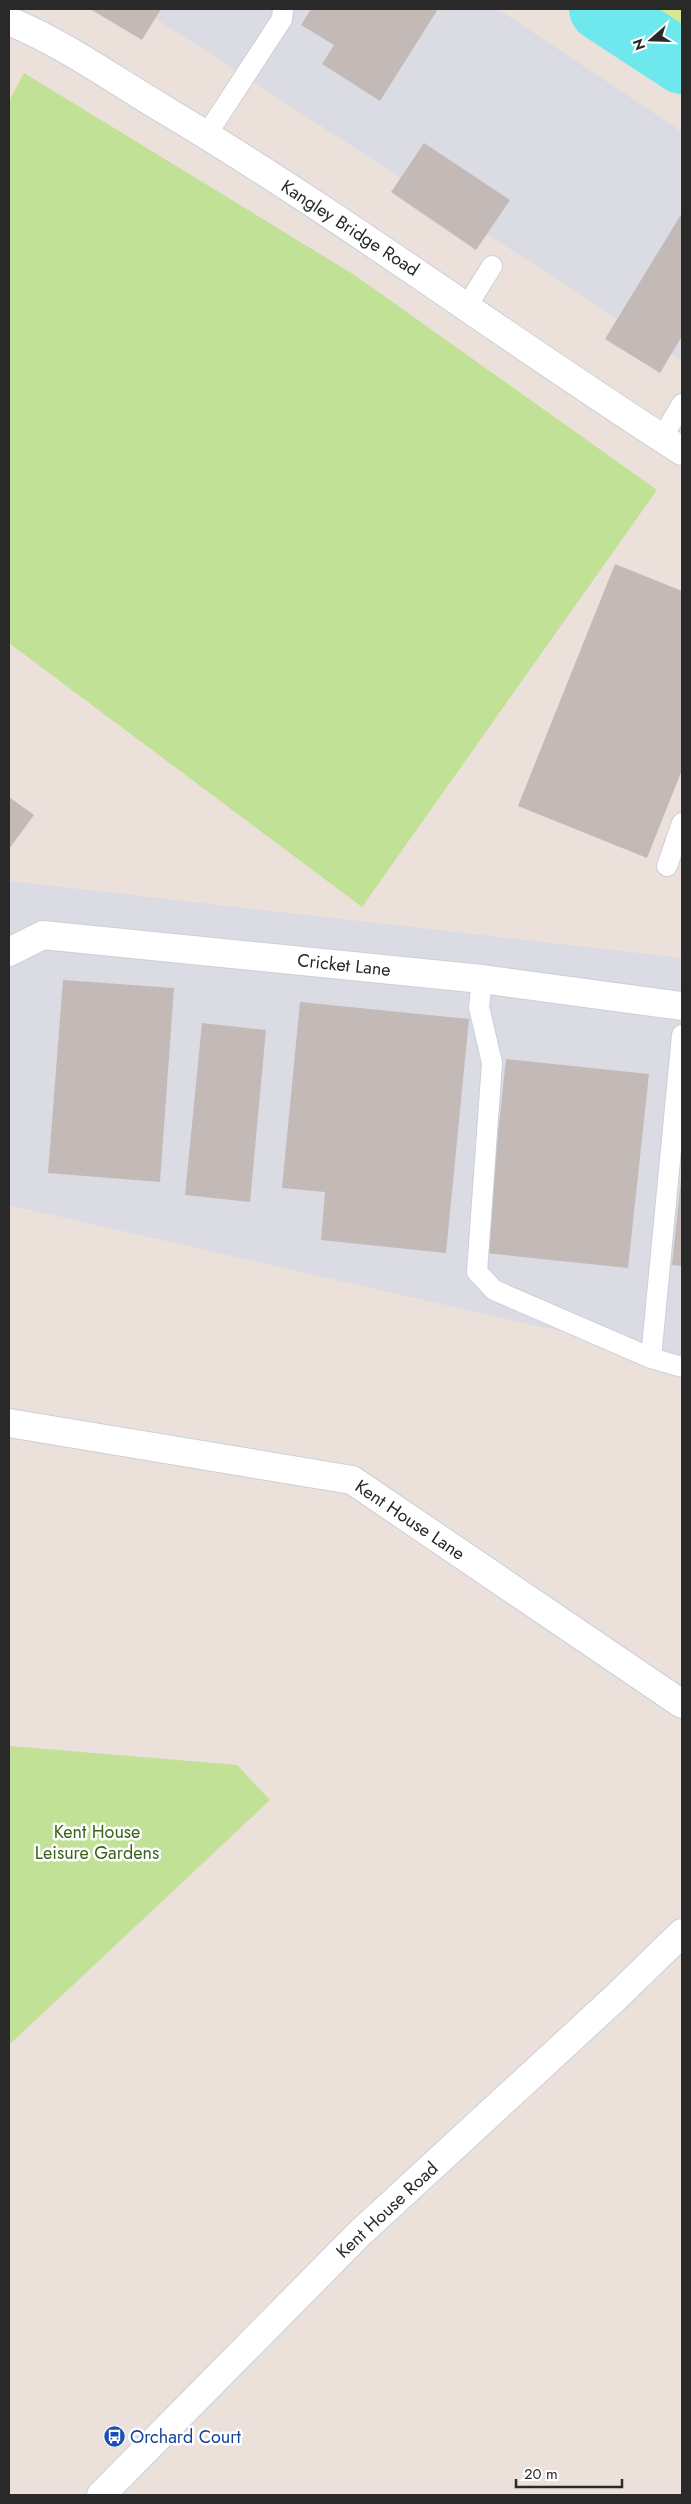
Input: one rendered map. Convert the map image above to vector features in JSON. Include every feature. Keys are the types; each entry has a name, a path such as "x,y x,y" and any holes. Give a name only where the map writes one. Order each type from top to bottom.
{"street":[{"name":"Kangley Bridge Road","path":"9,21 30,30 77,56 207,134 672,444"},
{"name":"Cricket Lane","path":"9,952 43,935 482,979 682,1006"},
{"name":"Kent House Lane","path":"9,1423 352,1480 682,1704"},
{"name":"Kent House Road","path":"101,2495 359,2234 614,1999 682,1933"}],"lane":[{"path":"207,134 282,19 284,9"},
{"path":"466,306 492,266"},
{"path":"672,444 682,404"},
{"path":"667,866 682,823"},
{"path":"482,979 479,1007 492,1063 477,1272 494,1290 651,1358 682,1367"},
{"path":"651,1358 682,1035"}],"shaded area":[{"path":"141,9 498,9 682,132 682,361"},
{"path":"9,881 682,958 682,1359 9,1205"}],"green space":[{"path":"633,9 682,9 682,42"},
{"path":"24,73 356,276 657,490 362,907 9,643 9,101"},
{"name":"Kent House Leisure Gardens","path":"9,1746 237,1765 270,1800 9,2045"}],"building":[{"path":"90,9 161,9 142,40"},
{"path":"311,9 438,9 380,101 322,64 334,45 301,25"},
{"path":"424,143 510,200 476,250 391,192"},
{"path":"682,213 682,336 660,373 605,339"},
{"path":"615,564 682,591 682,770 647,858 518,806"},
{"path":"9,797 34,815 9,849"},
{"path":"63,980 174,988 160,1182 48,1173"},
{"path":"300,1002 469,1019 446,1253 321,1240 325,1192 282,1188"},
{"path":"202,1023 266,1030 250,1202 185,1195"},
{"path":"506,1059 649,1074 628,1268 485,1253"},
{"path":"682,1180 682,1266 672,1265"}],"waterway":[{"path":"601,9 682,62"}],"place":[{"name":"Orchard Court","path":"114,2437"}]}
